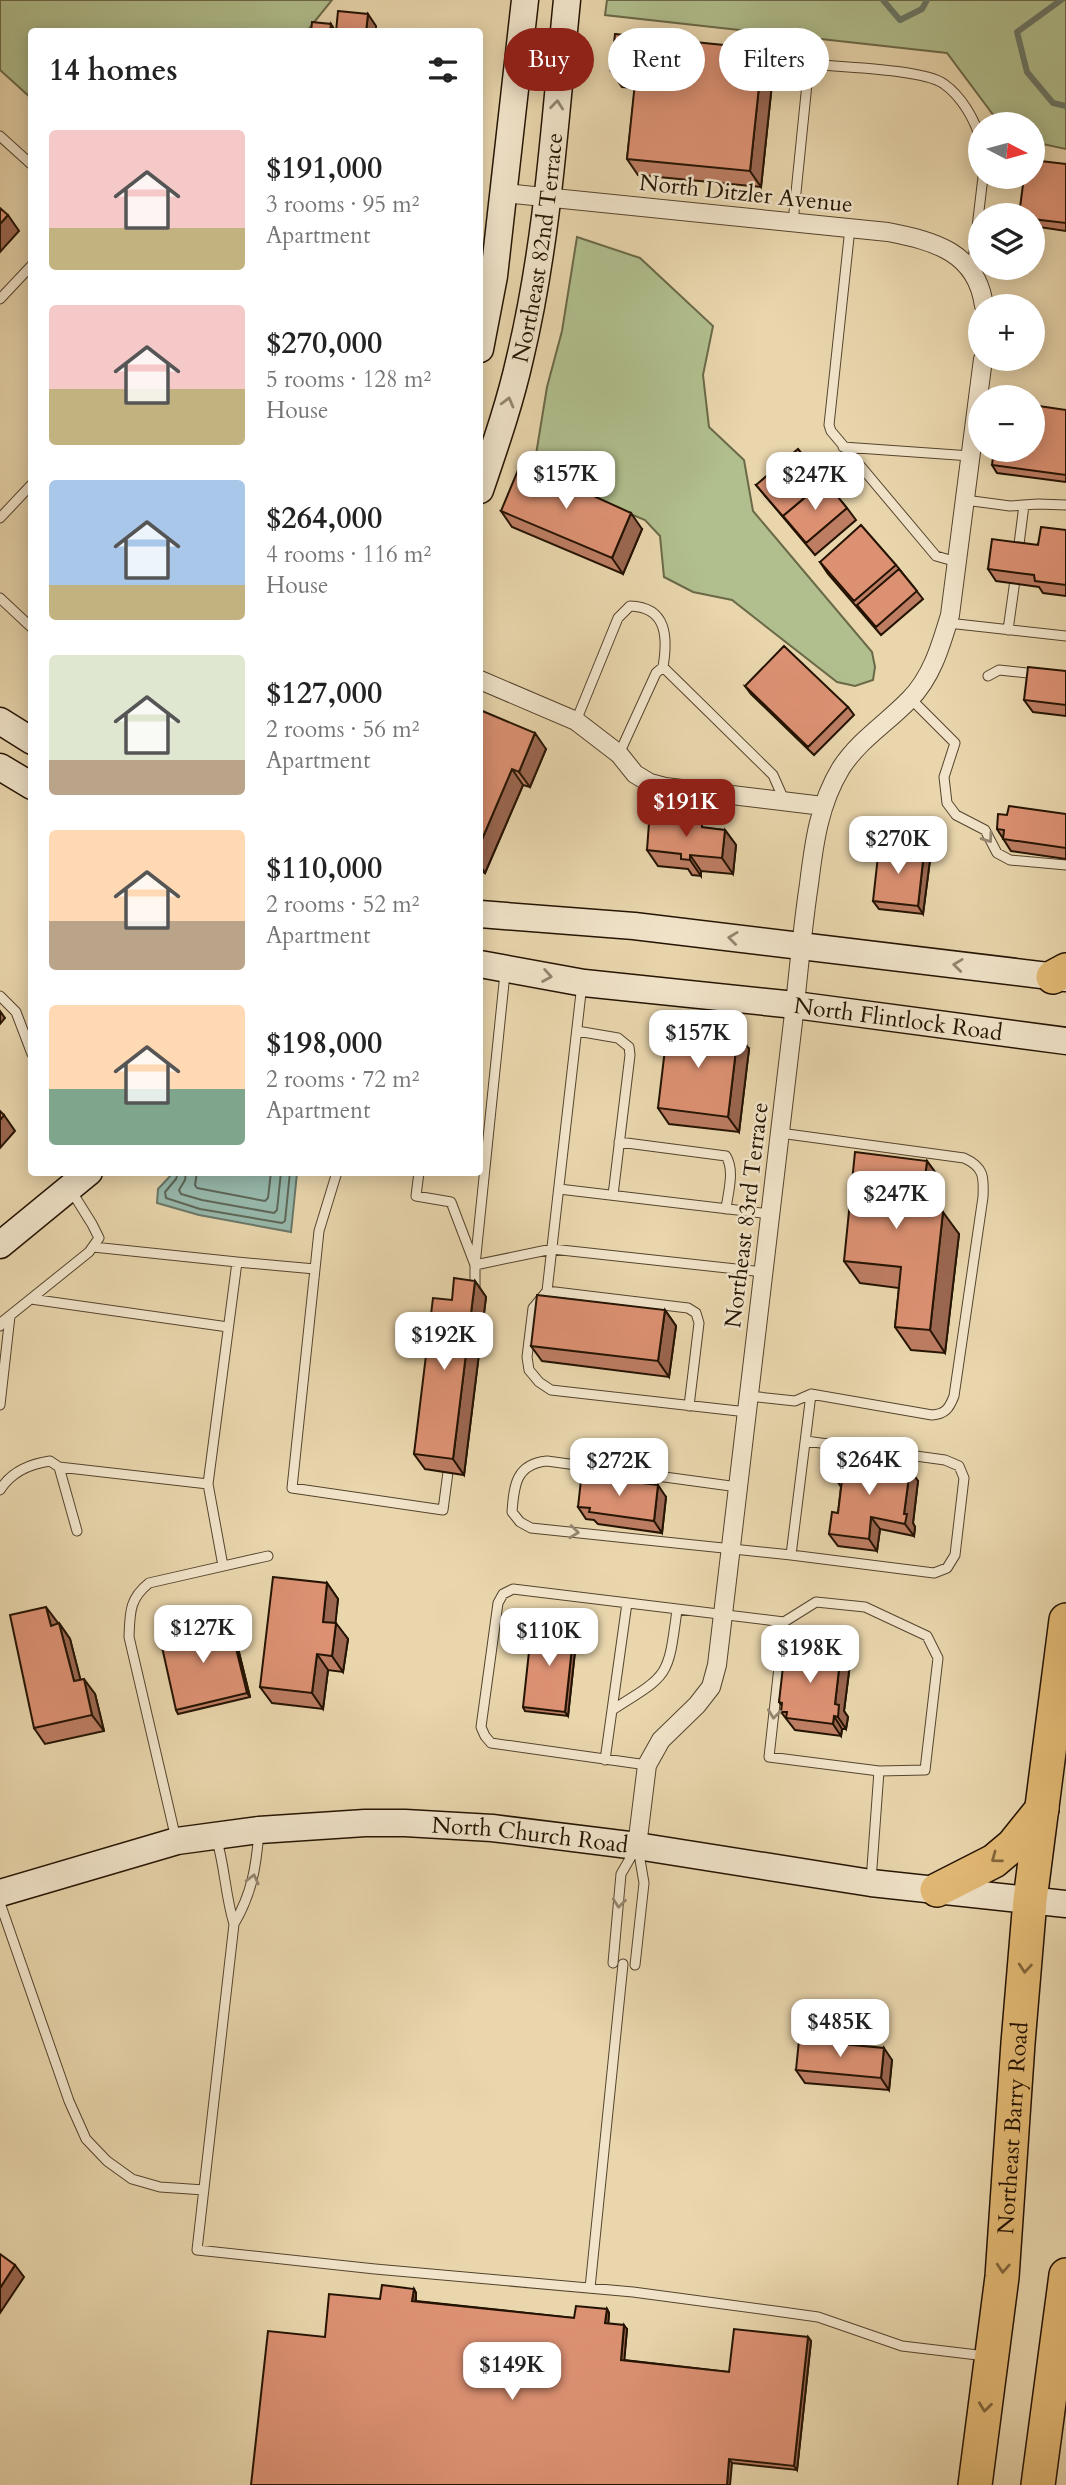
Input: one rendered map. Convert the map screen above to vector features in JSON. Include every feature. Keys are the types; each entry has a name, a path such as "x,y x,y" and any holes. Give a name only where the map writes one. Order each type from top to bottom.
{"highway":[{"path":"937,1890 994,1861 1013,1845 1042,1809 1066,1620"},
{"name":"Northeast Barry Road","path":"975,2485 1002,2277 1030,1900 1042,1809"},
{"path":"1038,2485 1066,2275"}],"main road":[{"name":"Northeast 82nd Terrace","path":"483,333 494,276 525,0"},
{"name":"Northeast 82nd Terrace","path":"483,481 520,358 536,282 568,0"},
{"path":"0,721 28,738"},
{"path":"0,766 28,784"},
{"path":"483,914 634,926 1061,975"},
{"name":"North Flintlock Road","path":"483,965 582,983 795,1005 1066,1041"},
{"path":"0,1245 82,1177"},
{"name":"North Church Road","path":"0,1893 177,1841 259,1830 405,1823 492,1828 637,1846 871,1883 1066,1903"}],"street":[{"name":"North Ditzler Avenue","path":"504,193 850,228 926,239 944,247 968,268"},
{"name":"Northeast 83rd Terrace","path":"637,1846 647,1765 661,1740 697,1705 710,1687 717,1665 800,946 816,829 830,787 843,765 863,741 911,699 928,675 941,647 948,623 970,462"},
{"path":"483,681 576,721 619,754 635,774 650,783 822,806"}],"lane":[{"path":"793,222 809,64 917,75 943,82 964,104 968,112"},
{"path":"0,136 28,161"},
{"path":"850,228 829,425 831,432 936,556 957,562"},
{"path":"0,299 28,269"},
{"path":"843,447 968,456"},
{"path":"0,518 28,488"},
{"path":"965,500 1010,506 1066,505"},
{"path":"1009,630 1024,505"},
{"path":"0,598 28,624"},
{"path":"576,721 618,618 630,606 646,606 664,628 667,644 663,667 656,673 619,754"},
{"path":"948,623 1066,636"},
{"path":"663,667 774,775 785,802"},
{"path":"988,676 999,670 1053,676"},
{"path":"911,699 955,743 944,777 947,803 956,815 985,830 997,853 1010,860 1066,865"},
{"path":"475,1296 475,1265 505,969"},
{"path":"582,983 547,1291 533,1308 527,1357 529,1370 539,1381 551,1390 689,1406 795,1401 811,1394 932,1415 943,1414 950,1407 956,1383 984,1183 982,1174 975,1164 964,1158 780,1133"},
{"path":"0,996 16,1012 28,1044"},
{"path":"577,1031 618,1038 629,1047 613,1195"},
{"path":"619,1142 726,1156 730,1164 726,1209"},
{"path":"336,1176 319,1231 292,1488 443,1510 448,1472"},
{"path":"418,1176 416,1196 452,1202 475,1265"},
{"path":"0,1326 89,1252 99,1238 92,1224 82,1177"},
{"path":"559,1189 771,1214"},
{"path":"93,1247 315,1269"},
{"path":"475,1265 552,1249 764,1272"},
{"path":"223,1566 208,1484 237,1262"},
{"path":"547,1291 688,1308 696,1313 699,1323 689,1406"},
{"path":"31,1299 228,1327"},
{"path":"0,1405 10,1316"},
{"path":"790,1555 811,1394"},
{"path":"738,1487 547,1461 532,1462 519,1474 513,1493 512,1512 520,1522 531,1528 731,1548 934,1573 947,1568 955,1555 964,1478 959,1466 945,1460 806,1441"},
{"path":"0,1490 7,1478 33,1464 50,1461 59,1467 208,1484"},
{"path":"59,1467 77,1531"},
{"path":"177,1841 129,1637 130,1611 136,1593 149,1583 268,1556"},
{"path":"647,1765 491,1743 485,1736 481,1727 498,1603 503,1594 513,1589 784,1622 816,1602 865,1607 927,1636 938,1658 925,1770 878,1771 769,1757 784,1622"},
{"path":"605,1760 627,1603"},
{"path":"612,1710 655,1684 663,1675 671,1653 677,1609"},
{"path":"871,1883 878,1771"},
{"path":"234,1924 247,1902 256,1866 259,1830"},
{"path":"216,1836 223,1860 226,1897 234,1924 197,2250 590,2288 818,2317 902,2346 991,2357"},
{"path":"613,1963 621,1874 637,1846"},
{"path":"635,1965 644,1883 637,1846"},
{"path":"0,1903 69,2101 86,2139 107,2161 132,2179 160,2188 205,2190"},
{"path":"590,2288 624,1964"}],"green space":[{"path":"0,0 332,0 309,28 28,28 28,95 0,70"},
{"path":"607,0 1066,0 1066,149 1045,145 1045,112 991,112 947,53 829,40 829,28 722,28 605,15"},
{"path":"577,237 640,258 713,326 703,375 709,427 744,460 753,511 872,652 875,667 873,680 855,686 837,682 732,600 693,592 664,577 660,536 645,520 533,473 547,387 562,331"}],"water":[{"path":"170,1176 297,1176 291,1232 199,1215 157,1203 158,1189"}],"building":[{"path":"338,11 368,14 366,28 336,28"},
{"path":"312,22 331,24 330,28 311,28"},
{"path":"705,43 719,45 719,91 759,91 750,171 627,159 634,91 705,91"},
{"path":"1045,162 1066,164 1066,223 1045,221 1045,203 1021,203 1022,189 1045,189"},
{"path":"0,208 8,215 0,224"},
{"path":"1045,407 1066,410 1066,475 992,465 992,462 1045,462"},
{"path":"798,449 824,481 783,516 786,520 756,485"},
{"path":"521,463 631,513 612,558 501,511"},
{"path":"825,481 847,508 806,543 783,516"},
{"path":"861,525 896,565 854,601 820,562"},
{"path":"1041,527 1066,530 1066,585 1035,581 1034,575 988,569 992,539 1038,545"},
{"path":"899,569 917,591 876,627 857,605"},
{"path":"784,646 848,707 808,747 745,686"},
{"path":"1028,667 1066,671 1066,705 1024,700"},
{"path":"483,711 535,733 519,772 512,769 483,837"},
{"path":"1009,806 1066,814 1066,848 1003,839 1004,830 997,829 998,814 1007,815"},
{"path":"662,819 725,830 722,858 690,855 690,860 681,859 681,854 647,850 649,823 662,824"},
{"path":"879,847 924,852 918,906 873,901"},
{"path":"668,1024 738,1033 728,1117 658,1108"},
{"path":"855,1152 927,1161 921,1210 943,1212 930,1330 895,1327 901,1267 844,1261"},
{"path":"454,1278 475,1281 453,1459 414,1454 433,1298 452,1300"},
{"path":"537,1295 665,1310 658,1361 531,1346"},
{"path":"838,1460 910,1469 905,1524 871,1517 869,1539 829,1534 832,1512 838,1513 842,1480 836,1479"},
{"path":"594,1477 658,1485 654,1521 589,1512 590,1508 578,1507 581,1480 594,1481"},
{"path":"273,1577 327,1583 323,1622 336,1623 332,1656 317,1654 312,1693 260,1687"},
{"path":"46,1607 51,1626 59,1623 74,1681 84,1679 92,1715 34,1728 10,1615"},
{"path":"229,1620 247,1693 176,1710 160,1638"},
{"path":"532,1624 574,1629 565,1712 523,1707"},
{"path":"792,1645 841,1652 835,1704 839,1705 838,1717 834,1716 833,1724 786,1718 787,1712 781,1712 782,1703 779,1702 784,1658 790,1659"},
{"path":"799,2040 884,2048 881,2078 796,2070"},
{"path":"0,2254 15,2265 0,2288"},
{"path":"382,2285 414,2289 412,2301 574,2318 576,2306 607,2309 605,2323 624,2325 621,2360 729,2372 734,2329 808,2337 794,2466 729,2459 727,2485 251,2485 268,2331 325,2337 329,2294 380,2299"}],"waterway":[{"path":"883,0 900,20 922,9 927,0"},
{"path":"1061,0 1017,32 1027,72 1053,103 1066,106"}]}
